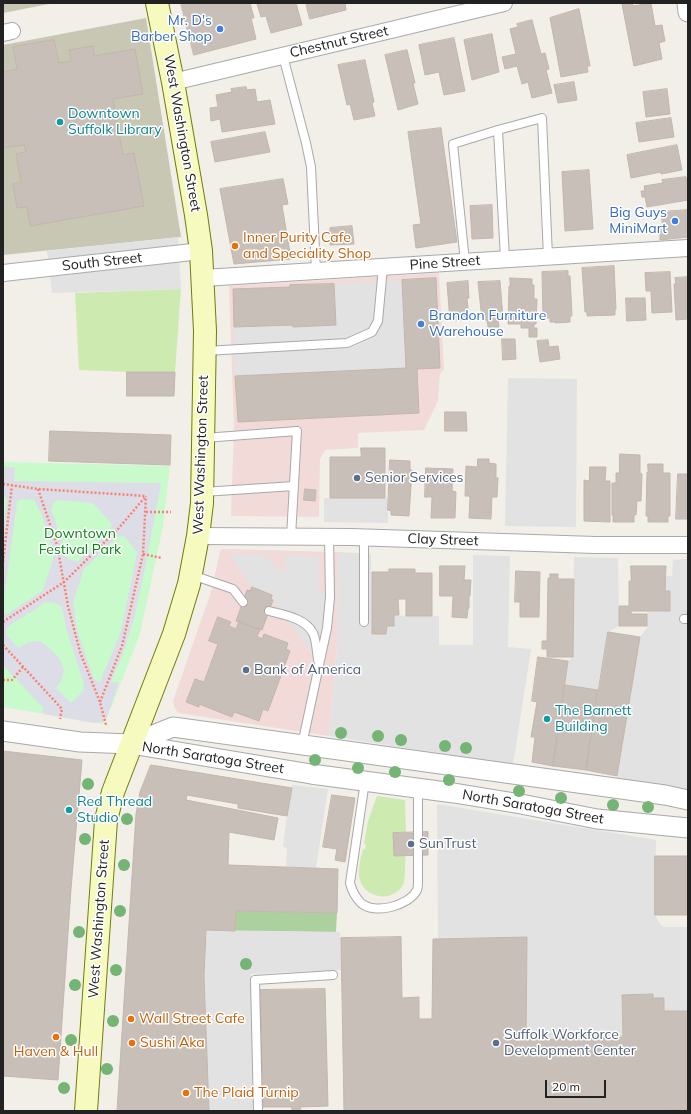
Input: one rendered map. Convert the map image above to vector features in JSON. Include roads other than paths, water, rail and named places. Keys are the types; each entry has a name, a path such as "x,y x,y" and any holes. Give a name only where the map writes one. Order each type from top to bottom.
{"main road":[{"name":"West Washington Street","path":"86,1111 106,820 113,792 174,634 191,575 198,536 202,492 205,331 201,251 173,82 158,3"}],"street":[{"name":"Chestnut Street","path":"173,82 504,3"},
{"path":"687,3 688,12"},
{"name":"Pine Street","path":"203,278 688,248"},
{"name":"South Street","path":"3,273 201,251"},
{"name":"Clay Street","path":"198,536 329,537 595,545 688,545"},
{"name":"North Saratoga Street","path":"131,744 173,727 665,795 688,800"},
{"path":"3,731 80,742 131,744"},
{"name":"North Saratoga Street","path":"131,744 311,774 418,787 521,804 597,819 688,828"}],"lane":[{"path":"283,56 306,142 311,167 316,271"},
{"path":"465,262 453,144 542,118 548,257"},
{"path":"498,130 505,259"},
{"path":"204,352 347,343 372,332 378,321 382,267"},
{"path":"203,438 297,431 291,537"},
{"path":"202,492 294,486"},
{"path":"302,745 327,628 330,597 329,537"},
{"path":"364,538 364,622"},
{"path":"191,575 233,589 243,602"},
{"path":"269,611 293,618 306,624 313,633 319,663"},
{"path":"365,781 350,884 353,893 361,903 369,907 396,906 407,901 417,890 418,787"},
{"path":"258,1111 255,980 333,975"}],"place":[{"name":"Mr. D's Barber Shop","path":"220,29"},
{"name":"Downtown Suffolk Library","path":"60,122"},
{"name":"Big Guys MiniMart","path":"675,221"},
{"name":"Inner Purity Cafe and Speciality Shop","path":"235,246"},
{"name":"Brandon Furniture Warehouse","path":"421,324"},
{"name":"Senior Services","path":"357,478"},
{"name":"Bank of America","path":"246,670"},
{"name":"The Barnett Building","path":"547,719"},
{"name":"Red Thread Studio","path":"69,810"},
{"name":"SunTrust","path":"411,844"},
{"name":"Wall Street Cafe","path":"131,1019"},
{"name":"Haven & Hull","path":"56,1037"},
{"name":"Sushi Aka","path":"132,1043"},
{"name":"Suffolk Workforce Development Center","path":"496,1043"},
{"name":"The Plaid Turnip","path":"186,1093"}],"park label":[{"name":"Downtown Festival Park","path":"80,542"}]}
